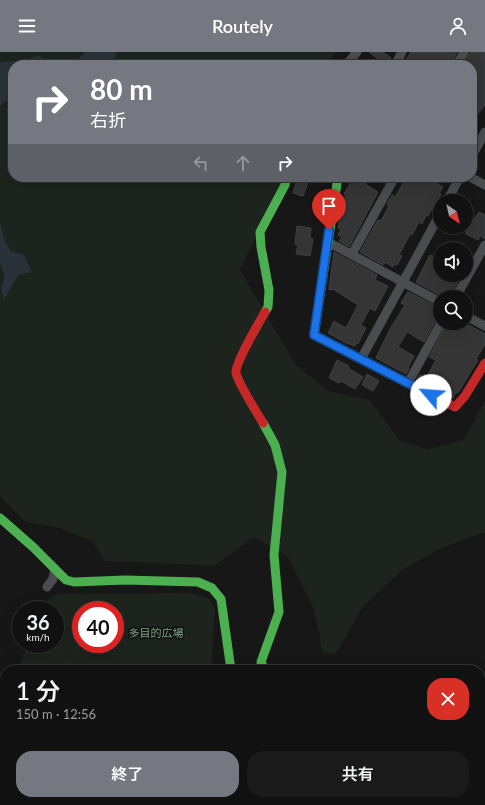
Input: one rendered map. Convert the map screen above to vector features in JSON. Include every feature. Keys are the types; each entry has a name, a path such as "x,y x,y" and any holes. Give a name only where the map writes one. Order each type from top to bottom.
{"street":[{"path":"350,60 357,52"},
{"path":"477,147 485,132"},
{"path":"262,665 261,662 279,612 274,555 282,472 275,445 236,372 240,358 268,307 269,290 261,247 260,232 286,182"},
{"path":"337,182 314,335 455,407 464,396 485,363"},
{"path":"352,254 392,182"},
{"path":"451,194 457,182"},
{"path":"361,359 433,227"},
{"path":"328,242 433,298"},
{"path":"460,290 485,245"},
{"path":"473,320 485,326"},
{"path":"408,383 437,330"},
{"path":"0,518 66,580 74,582 125,580 198,582 212,588 221,599 230,665"},
{"path":"55,569 53,578 47,587 66,580"}],"green space":[{"path":"0,52 336,52 330,60 8,60 8,182 284,182 240,270 296,365 328,391 370,400 400,441 428,449 464,440 485,401 485,532 439,549 402,570 361,609 335,654 323,653 314,609 288,557 254,537 214,566 104,561 93,541 59,528 26,522 0,496"},
{"name":"多目的広場","path":"192,593 209,599 215,609 211,665 20,665 25,653 64,653 64,601 46,601 57,594"}],"shaded area":[{"path":"86,52 116,52 115,58 112,60 76,60"},
{"path":"38,56 48,60 24,60"},
{"path":"0,62 8,62 8,99 0,106"},
{"path":"0,223 5,242 11,251 24,255 32,272 18,275 4,300 1,288 4,280 4,274 0,262"}],"building":[{"path":"369,52 383,52 391,58 390,60 379,60"},
{"path":"411,52 457,52 453,60 406,60"},
{"path":"470,52 485,52 485,105 477,115 477,60 466,60"},
{"path":"296,182 308,182 303,196 293,193"},
{"path":"351,182 366,182 365,184 378,192 349,247 339,241 342,238 338,235 341,229 338,228 342,203 346,195 344,194"},
{"path":"404,182 434,182 443,187 439,193 441,194 433,194 433,208 428,216 426,215 422,224 419,222 412,235 410,234 399,255 402,256 397,265 394,264 393,267 385,262 383,265 360,252 378,220 381,221 389,206 387,204 392,195 395,197"},
{"path":"479,212 485,215 485,239 480,236 478,240 466,234 473,234 473,221"},
{"path":"297,226 311,228 310,238 313,239 310,256 296,254 298,245 295,244"},
{"path":"334,252 377,275 375,280 388,286 375,311 370,308 361,325 366,328 358,344 356,343 355,346 346,343 328,333 334,321 346,328 358,305 333,289 329,289"},
{"path":"430,255 433,256 433,282 458,282 454,290 433,290 433,291 416,282"},
{"path":"408,292 433,304 433,326 424,342 407,332 398,347 414,356 406,374 376,358 390,329 405,305 401,303"},
{"path":"473,327 485,334 485,344 476,359 478,360 458,393 456,392 453,398 417,379 420,374 426,378 436,360 429,357 443,330 473,330"},
{"path":"337,360 349,366 348,368 363,377 355,389 341,381 339,383 329,378"},
{"path":"367,374 379,381 373,391 362,385"}],"traffic: fast":[{"path":"265,312 268,307 269,290 261,247 260,232 286,182"},
{"path":"337,182 314,335 415,387"},
{"path":"262,665 261,662 279,612 274,555 282,472 275,445 263,423"},
{"path":"0,518 33,547 66,580 74,582 125,580 198,582 212,588 221,599 230,665"}],"traffic: jam":[{"path":"263,423 244,391 236,373 243,352 265,312"},
{"path":"415,387 455,407 465,396 485,363"}],"route":[{"path":"329,230 314,335 431,395"}]}
